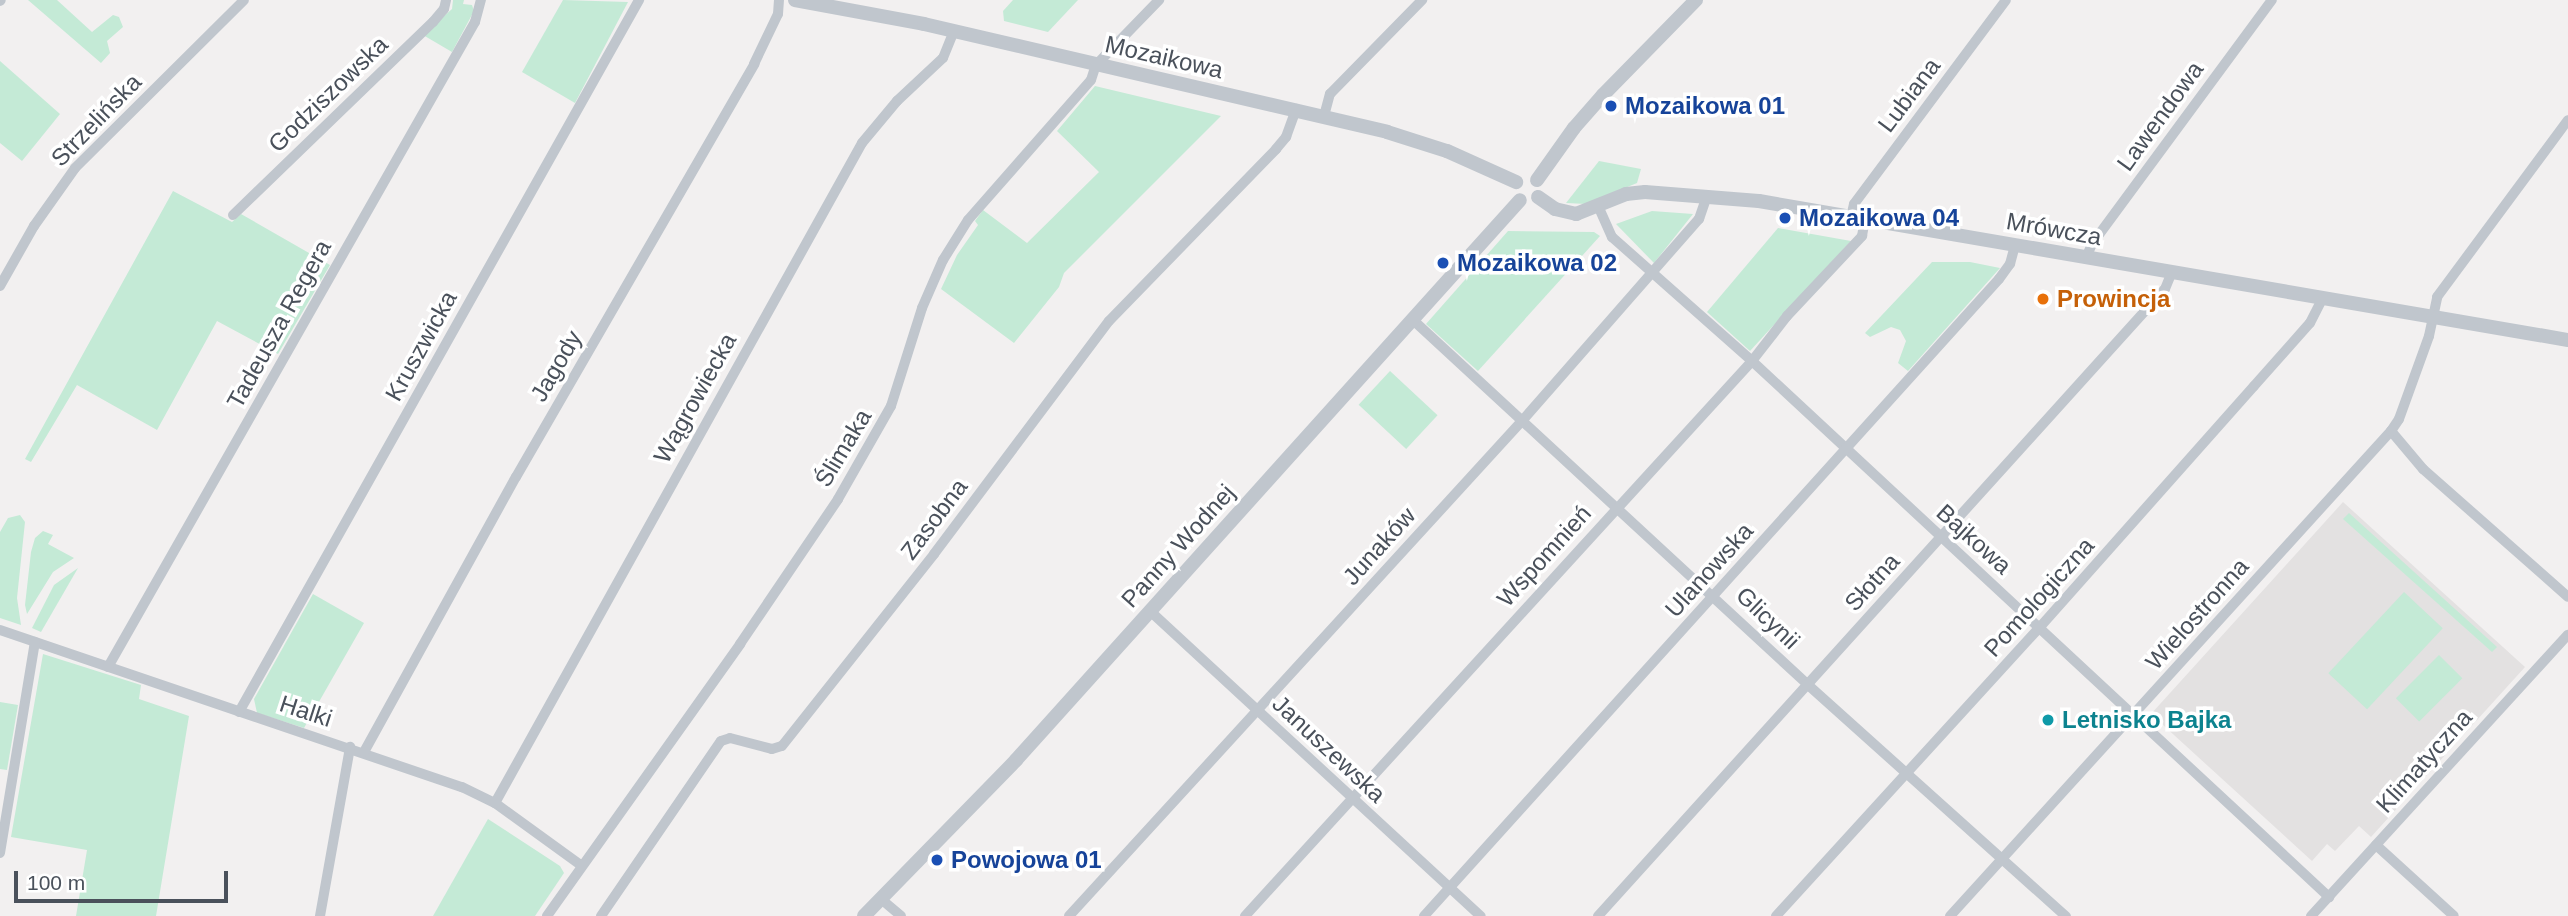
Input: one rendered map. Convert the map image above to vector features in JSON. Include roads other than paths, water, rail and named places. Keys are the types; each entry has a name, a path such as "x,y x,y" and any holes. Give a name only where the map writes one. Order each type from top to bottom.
{"street":[{"name":"Strzelińska","path":"0,286 34,226 75,168 244,0"},
{"name":"Godziszowska","path":"233,215 433,22 444,9 446,0"},
{"name":"Tadeusza Regera","path":"108,667 475,22 481,0"},
{"name":"Kruszwicka","path":"239,712 639,0"},
{"name":"Jagody","path":"364,752 523,465 754,64 778,14 779,0"},
{"name":"Mozaikowa","path":"795,0 837,3 1324,116 1447,151 1516,182"},
{"name":"Ślimaka","path":"547,916 732,656 838,499 891,407 925,299 943,260 968,220 1091,80 1096,65 1159,0"},
{"path":"1324,116 1330,94 1422,0"},
{"path":"1537,180 1574,128 1603,95 1696,0"},
{"name":"Lubiana","path":"1858,218 1854,204 2006,0"},
{"name":"Lawendowa","path":"2086,258 2092,244 2272,0"},
{"name":"Wągrowiecka","path":"495,803 862,143 897,101 943,58 954,31"},
{"name":"Zasobna","path":"601,916 721,741 730,738 772,749 782,746 950,533 1109,321 1276,149 1286,137 1296,109"},
{"name":"Wielostronna","path":"1950,916 2390,431 2407,397 2439,293 2568,120"},
{"path":"1526,175 1537,180 1541,187 1538,197 1528,202 1520,200 1514,190 1516,182 1526,175"},
{"name":"Mrówcza","path":"1538,197 1566,213 1599,208 1626,194 1645,192 1707,196 1858,218 2568,340"},
{"name":"Junaków","path":"1069,916 1522,421 1699,219 1707,196"},
{"name":"Panny Wodnej","path":"864,916 1016,760 1520,200"},
{"name":"Bajkowa","path":"1599,208 1612,237 2040,627 2132,717 2329,897"},
{"name":"Wspomnień","path":"1245,916 1752,362 1787,316 1862,236 1858,218"},
{"name":"Ulanowska","path":"1424,916 2006,271 2015,245"},
{"name":"Słotna","path":"1598,916 2165,289 2172,272"},
{"name":"Pomologiczna","path":"1776,916 2040,627 2310,323 2323,298"},
{"name":"Glicynii","path":"1413,320 1715,596 1807,684 2066,916"},
{"path":"2390,431 2423,469 2568,597"},
{"name":"Januszewska","path":"1150,611 1481,916"},
{"name":"Halki","path":"0,630 462,787 495,803 582,866"},
{"name":"Klimatyczna","path":"2311,916 2568,635"},
{"path":"0,853 35,642"},
{"path":"320,916 350,747"},
{"path":"2376,845 2454,916"},
{"path":"881,898 901,916"}],"place":[{"name":"Mozaikowa 01","path":"1611,106"},
{"name":"Mozaikowa 04","path":"1785,218"},
{"name":"Mozaikowa 02","path":"1443,263"},
{"name":"Prowincja","path":"2043,299"},
{"name":"Letnisko Bajka","path":"2048,720"},
{"name":"Powojowa 01","path":"937,860"}]}
